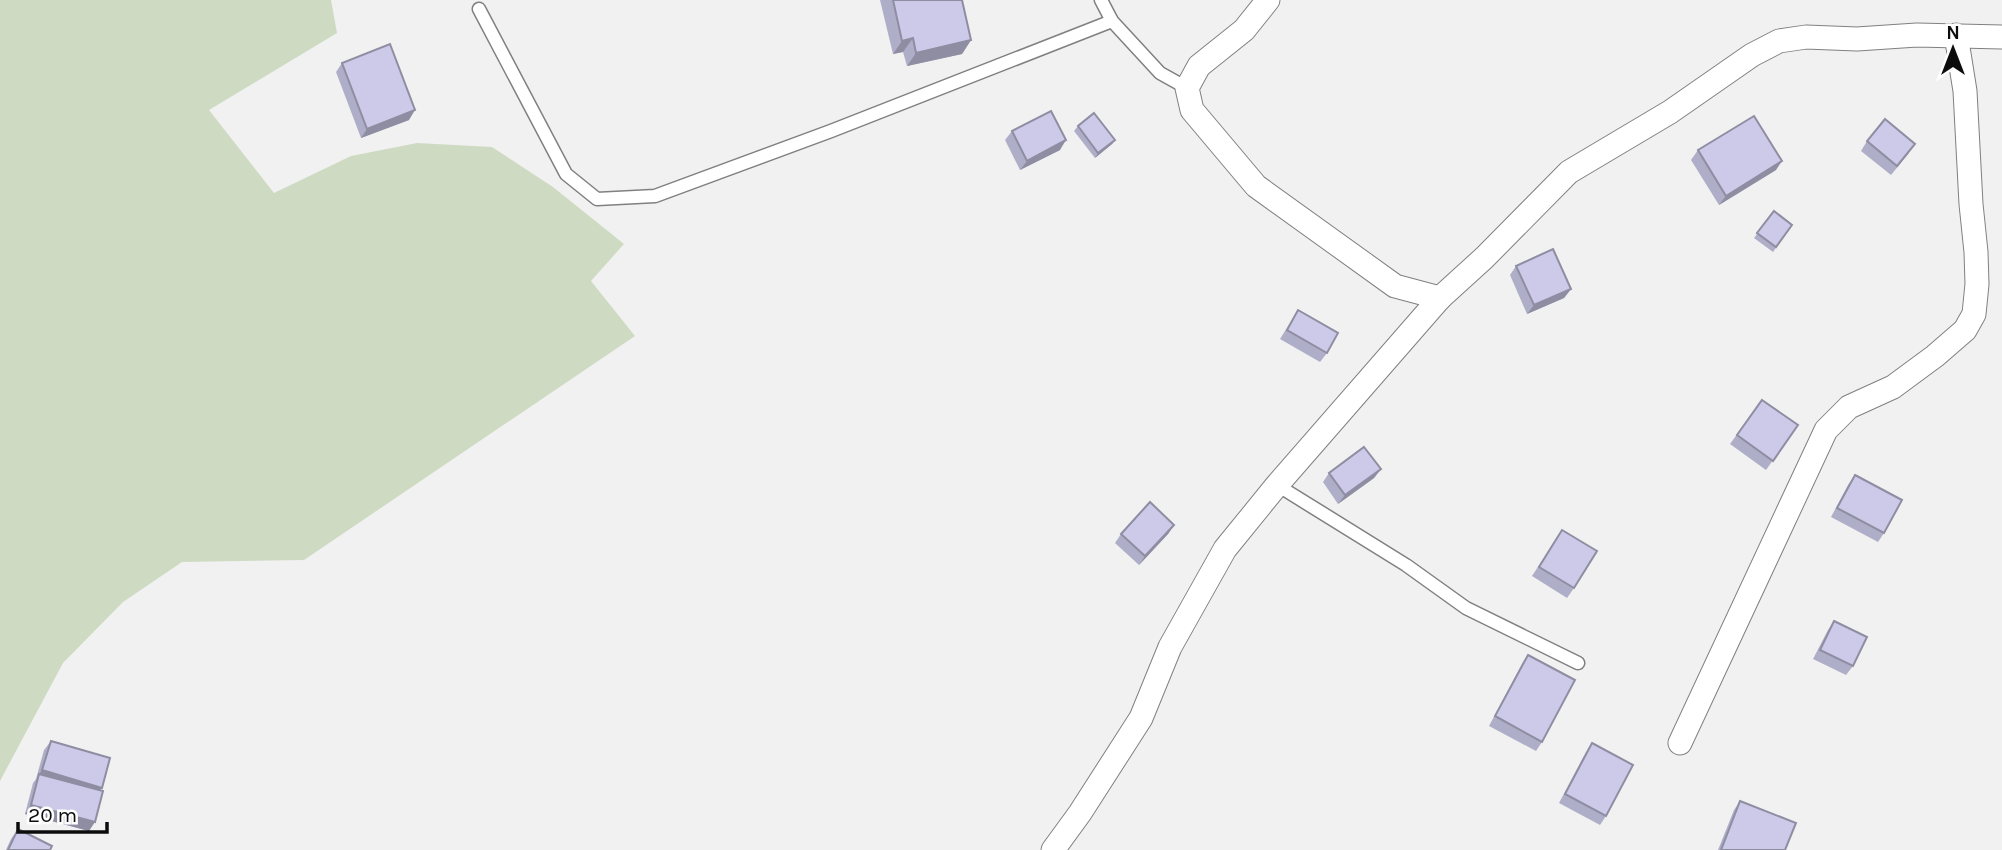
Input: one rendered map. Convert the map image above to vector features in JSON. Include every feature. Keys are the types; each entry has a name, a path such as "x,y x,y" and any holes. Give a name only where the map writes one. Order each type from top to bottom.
{"street":[{"path":"1268,0 1244,30 1199,66 1187,88 1192,110 1256,186 1395,286 1440,298"},
{"path":"1680,743 1826,430 1849,407 1893,387 1935,356 1965,330 1974,314 1977,284 1965,91 1956,35"},
{"path":"1053,850 1141,718 1170,647 1225,549 1277,485 1440,298 1484,258 1569,172 1670,112 1752,55 1779,41 1806,37 2002,37"}],"lane":[{"path":"1101,0 1112,20 1160,73 1187,88"},
{"path":"479,9 566,174 597,199 655,196 831,131 1112,20"},
{"path":"1277,485 1406,565 1466,608 1578,663"}],"green space":[{"path":"0,0 331,0 337,33 209,110 274,193 351,156 417,143 492,147 553,187 624,244 591,281 635,336 304,560 182,562 123,602 63,663 0,781"}],"building":[{"path":"893,0 962,0 971,40 916,53 913,38 902,41"},
{"path":"390,44 415,110 367,129 342,63"},
{"path":"1051,111 1066,140 1027,161 1012,131"},
{"path":"1094,113 1115,140 1098,153 1078,126"},
{"path":"1754,116 1782,161 1726,196 1698,150"},
{"path":"1885,119 1915,144 1897,166 1867,141"},
{"path":"1774,211 1792,225 1776,247 1757,233"},
{"path":"1553,249 1571,289 1534,305 1516,266"},
{"path":"1298,310 1338,333 1327,353 1287,330"},
{"path":"1762,400 1798,425 1773,461 1737,435"},
{"path":"1364,447 1381,469 1345,495 1329,473"},
{"path":"1855,475 1902,500 1884,533 1837,508"},
{"path":"1150,502 1174,525 1145,556 1121,534"},
{"path":"1562,530 1597,551 1574,588 1539,567"},
{"path":"1834,621 1867,637 1853,666 1820,650"},
{"path":"1528,655 1575,680 1542,742 1495,716"},
{"path":"51,741 110,758 102,788 42,770"},
{"path":"1592,743 1633,765 1606,816 1565,794"},
{"path":"39,774 103,791 95,822 31,805"},
{"path":"1740,801 1796,823 1785,850 1721,850"},
{"path":"18,829 52,846 50,850 8,850"}]}
